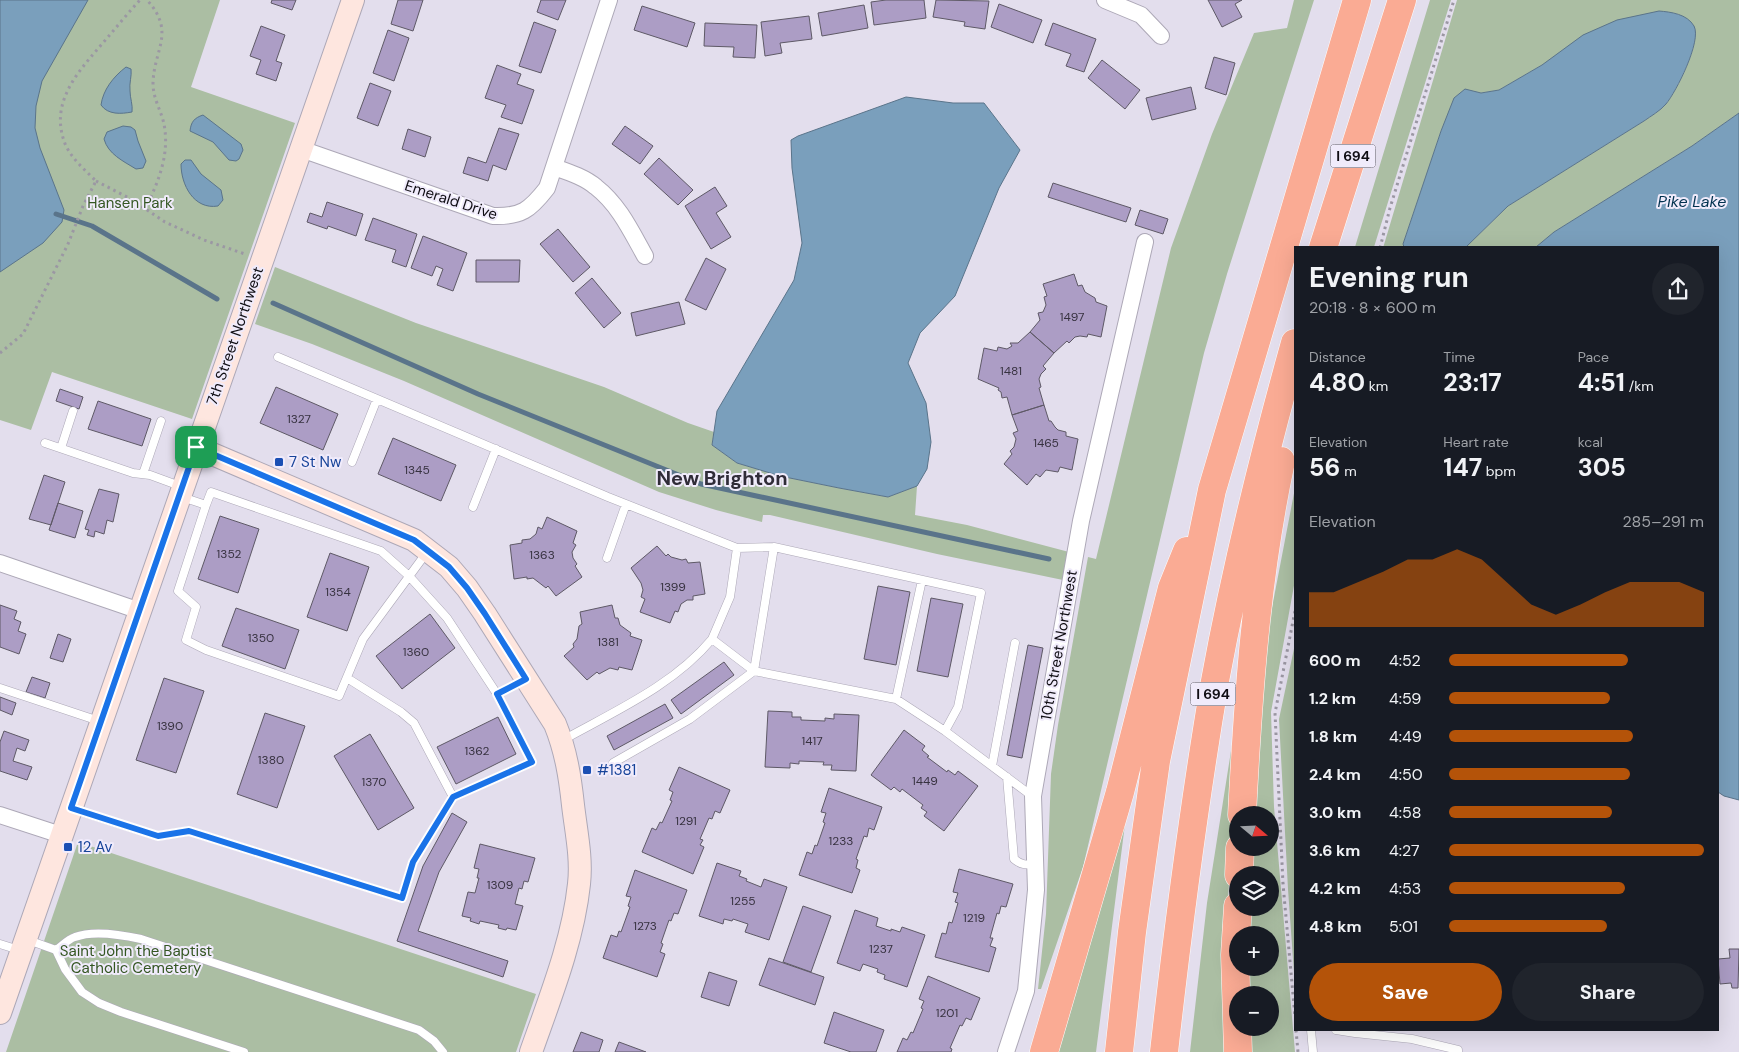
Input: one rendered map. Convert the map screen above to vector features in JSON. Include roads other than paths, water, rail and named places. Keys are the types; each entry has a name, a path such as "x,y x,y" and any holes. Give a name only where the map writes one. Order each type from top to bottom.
{"highway":[{"name":"I 694","path":"1119,1052 1132,932 1156,761 1212,490 1357,0"},
{"name":"I 694","path":"1324,246 1402,0"},
{"path":"1333,246 1382,64"},
{"name":"I 694","path":"1164,1052 1186,872 1216,681 1253,503 1294,346"},
{"path":"1243,806 1252,674 1260,598 1271,514 1294,402"},
{"path":"1044,1052 1120,792 1172,588 1212,490"},
{"path":"1237,916 1235,955 1238,1052"}],"street":[{"name":"7th Street Northwest","path":"0,1013 353,0"},
{"name":"Emerald Drive","path":"302,148 493,216 517,215 529,209 547,188 609,0"},
{"path":"1105,0 1141,15 1162,36"},
{"path":"554,167 595,186 610,200 623,216 645,256"},
{"name":"10th Street Northwest","path":"1006,1052 1026,991 1036,890 1033,796 1081,521 1145,242"},
{"path":"196,447 414,540 428,550 449,567 467,588 554,724 562,741 567,762 578,849 579,883 576,907 559,972 531,1052"},
{"path":"0,563 140,611"},
{"path":"0,815 62,836"}],"lane":[{"path":"278,357 626,504 737,548 774,548 981,593 958,707 945,731"},
{"path":"352,462 377,399"},
{"path":"61,448 73,411"},
{"path":"143,474 161,421"},
{"path":"45,443 133,473 150,475 206,505"},
{"path":"473,507 496,449"},
{"path":"71,808 158,836 189,831 402,898 413,862 453,797 532,762 497,694 447,618 409,576 381,551 210,492 178,591 196,607 186,640 206,650 339,696 363,639 409,576 428,550"},
{"path":"607,558 626,504"},
{"path":"562,741 657,688 700,653 712,639 730,596 737,548"},
{"path":"613,763 690,719 738,685 754,671 774,548"},
{"path":"896,699 922,580"},
{"path":"712,639 754,671 896,699 945,731 1033,796"},
{"path":"992,766 1015,643"},
{"path":"347,678 401,712 414,723 453,797"},
{"path":"497,694 526,679"},
{"path":"0,688 100,722"},
{"path":"1007,777 1014,859 1025,865 1035,864"},
{"path":"0,944 24,945 56,950 75,937 90,935 120,934 141,939 419,1030 434,1041 443,1052"},
{"path":"56,950 65,969 82,992 99,1003 244,1052"},
{"path":"1311,1031 1313,1052"},
{"path":"1341,1031 1412,1039 1458,1050 1458,1052"}],"water":[{"path":"0,0 88,0 42,81 36,106 35,128 40,148 64,210 62,222 43,243 0,272"},
{"path":"1659,11 1683,16 1694,26 1696,33 1687,66 1676,89 1664,107 1508,206 1467,246 1404,246 1441,131 1454,98 1465,89 1481,93 1499,90 1542,65 1583,35 1617,20"},
{"path":"126,67 131,69 132,112 119,113 107,111 101,105 104,94 109,84"},
{"path":"906,97 953,103 984,103 1020,150 999,188 955,296 920,333 908,363 926,403 931,442 927,469 917,486 888,497 780,476 737,463 712,445 717,411 794,280 802,243 792,168 791,140"},
{"name":"Pike Lake","path":"1739,113 1739,800 1719,793 1719,246 1537,246 1554,232 1692,146"},
{"path":"203,115 241,144 243,150 239,159 236,161 229,160 213,142 190,131 194,121"},
{"path":"123,126 131,127 135,130 146,161 143,168 136,169 121,160 112,153 106,144 104,139 107,132"},
{"path":"185,160 191,160 201,174 221,190 223,200 218,206 202,204 190,194 183,180 181,164"}],"waterway":[{"path":"56,214 92,226 217,299"},
{"path":"273,303 478,394 701,484 1049,559"}],"place":[{"name":"7 St Nw","path":"279,462"},
{"name":"#1381","path":"587,770"},
{"name":"12 Av","path":"68,847"}],"district":[{"name":"New Brighton","path":"722,478"}],"park label":[{"name":"Hansen Park","path":"130,203"},
{"name":"Saint John the Baptist Catholic Cemetery","path":"136,960"}]}
